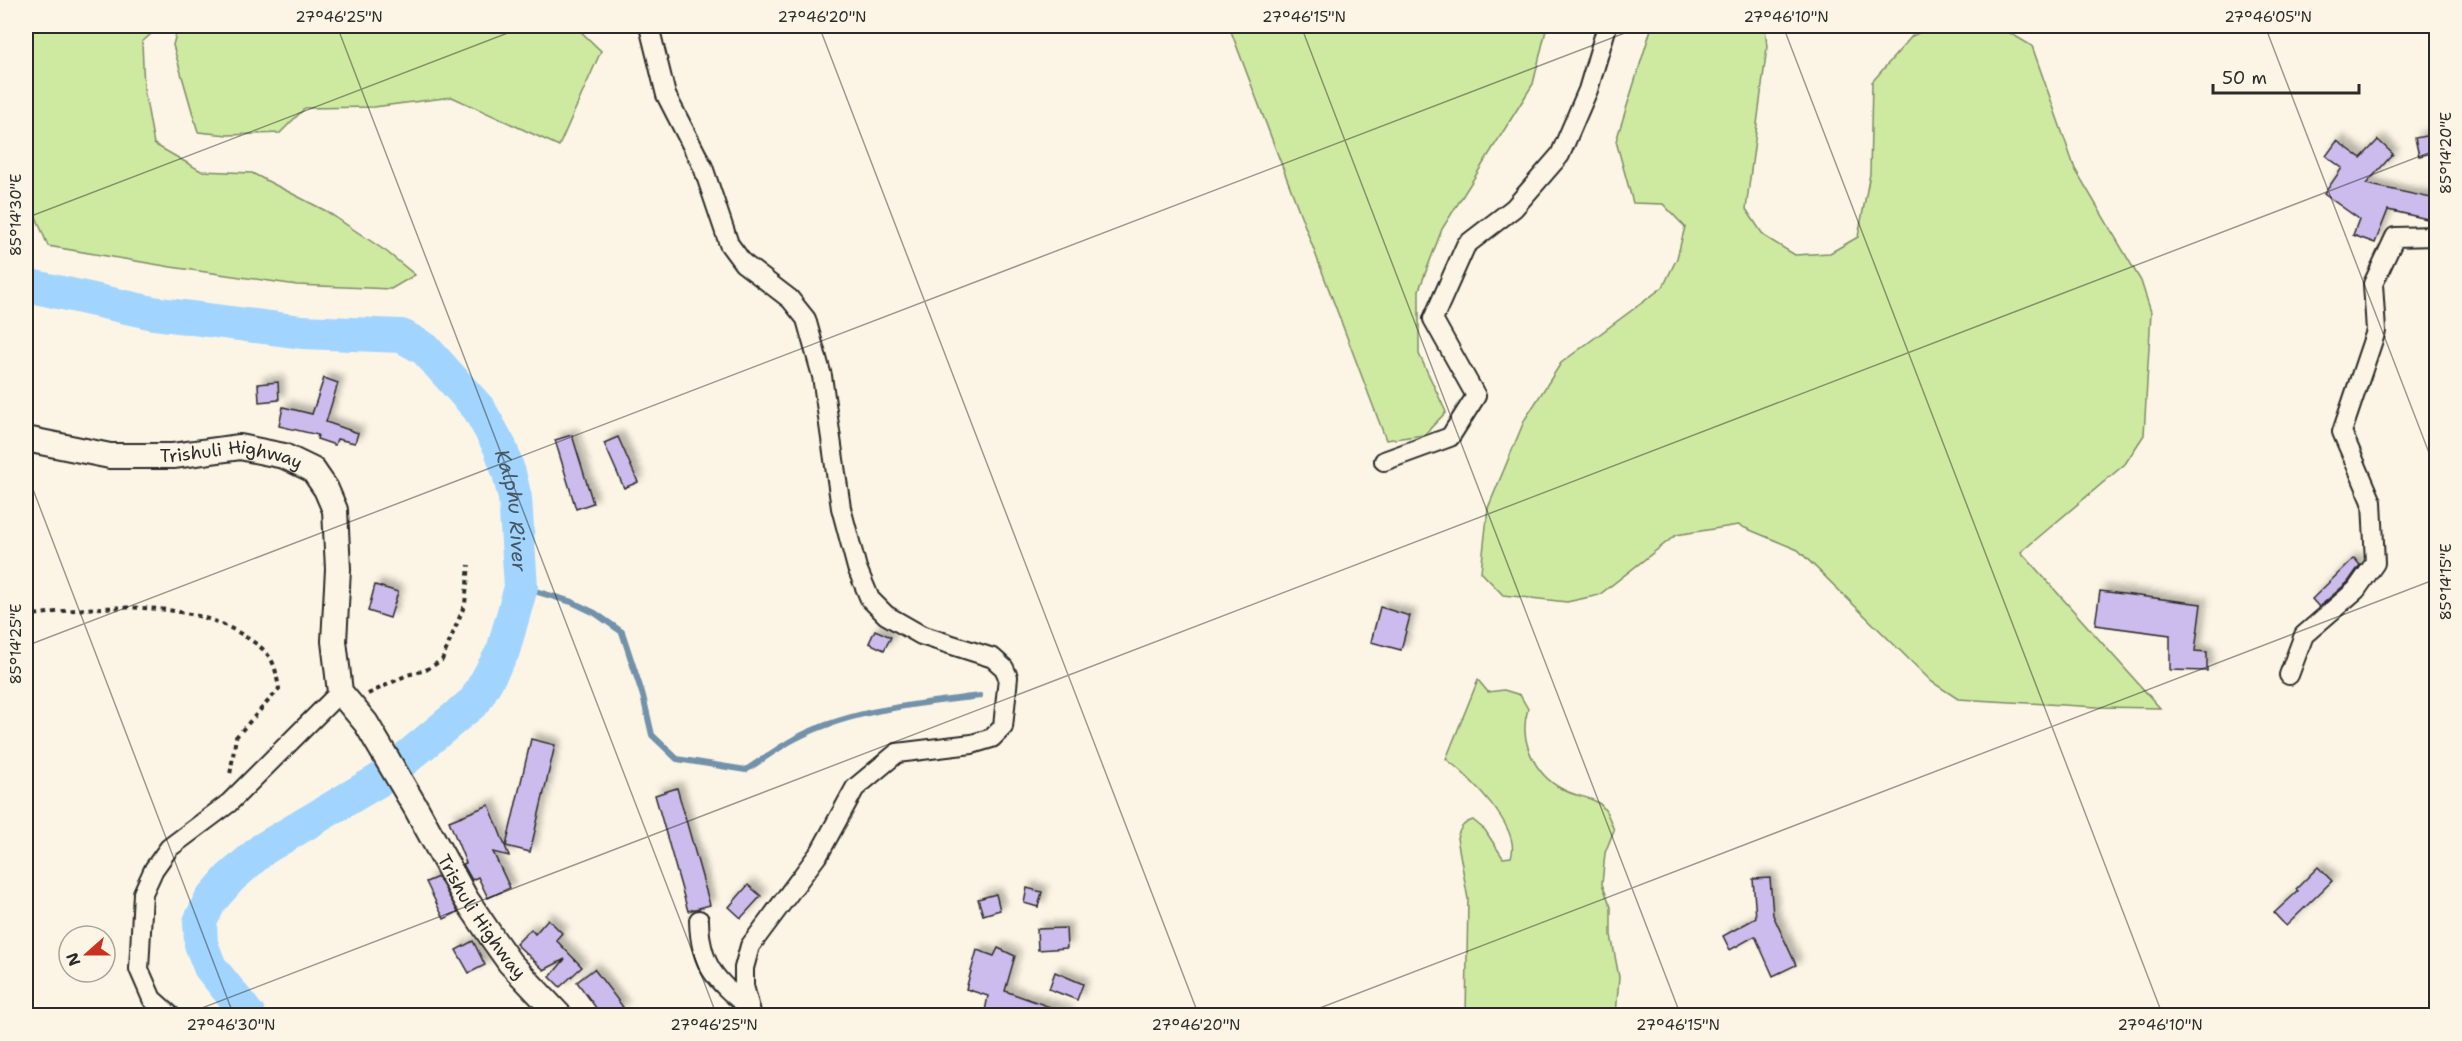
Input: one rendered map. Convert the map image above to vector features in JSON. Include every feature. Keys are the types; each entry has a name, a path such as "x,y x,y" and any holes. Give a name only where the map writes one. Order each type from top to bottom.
{"street":[{"path":"649,26 666,95 703,167 729,244 743,263 790,299 806,320 822,376 841,508 857,568 870,598 886,615 921,635 993,658 1004,668 1008,677 1003,727 992,738 972,744 897,753 855,788 820,852 750,946 744,968 744,986 751,1012"},
{"path":"1384,461 1450,437 1476,396 1433,319 1466,245 1514,208 1560,155 1588,90 1607,26"},
{"path":"2289,675 2304,635 2356,590 2375,563 2372,502 2342,432 2376,331 2373,284 2395,237 2436,236"},
{"name":"Trishuli Highway","path":"26,439 110,456 173,456 240,447 284,456 313,470 326,489 335,510 338,569 334,641 353,708 416,808 465,899 510,963 560,1016"},
{"path":"171,1016 152,999 139,969 143,894 154,869 169,848 353,708"},
{"path":"699,920 700,946 705,960 716,976 751,1012"}],"path":[{"path":"353,708 363,696 386,684 426,670 442,660 465,604 468,565"},
{"path":"26,616 91,608 205,616 236,630 255,643 270,658 279,689 236,737 230,765 228,803"}],"green space":[{"path":"26,26 160,26 142,42 144,89 154,144 201,171 252,173 326,211 387,252 415,275 391,289 297,285 48,246 26,192"},
{"path":"178,26 575,26 601,51 559,146 452,97 374,107 305,108 280,133 228,135 198,132 173,45"},
{"path":"1229,26 1547,26 1533,84 1442,229 1419,290 1419,354 1446,412 1424,435 1386,440"},
{"path":"1652,26 1765,26 1767,47 1746,209 1764,236 1795,255 1830,253 1858,237 1870,174 1872,82 1912,36 1933,26 1972,26 2005,30 2032,46 2075,169 2141,281 2151,312 2144,435 2125,464 2021,552 2160,708 2097,707 1958,699 1932,682 1798,550 1738,525 1676,535 1599,595 1567,602 1503,595 1481,572 1488,508 1525,419 1561,363 1663,287 1677,258 1685,227 1663,204 1633,203 1616,141"},
{"path":"1478,680 1488,692 1504,690 1520,695 1528,709 1525,732 1527,744 1536,765 1543,774 1562,789 1597,802 1610,819 1614,830 1605,853 1602,884 1611,907 1611,935 1619,977 1616,1015 1466,1015 1468,899 1457,838 1462,826 1473,820 1485,830 1503,858 1511,857 1512,845 1509,832 1491,803 1467,777 1446,759"}],"building":[{"path":"2436,134 2436,152 2419,156 2415,138"},
{"path":"2378,140 2393,154 2366,184 2436,199 2436,221 2388,210 2375,243 2353,235 2359,219 2324,194 2342,168 2326,156 2337,141 2361,158"},
{"path":"324,378 338,383 326,422 358,433 355,443 337,439 335,445 317,439 318,435 279,426 283,407 312,414"},
{"path":"278,382 279,400 259,402 258,384"},
{"path":"572,435 593,503 576,509 555,440"},
{"path":"618,437 638,482 624,488 604,443"},
{"path":"2354,558 2360,565 2348,582 2319,607 2312,599"},
{"path":"375,585 398,592 390,618 368,611"},
{"path":"2100,591 2201,604 2195,651 2207,652 2207,671 2170,670 2170,635 2095,625"},
{"path":"1380,607 1410,616 1401,650 1371,642"},
{"path":"875,630 891,637 884,650 869,643"},
{"path":"531,739 555,745 530,852 506,846"},
{"path":"677,788 710,905 688,911 655,795"},
{"path":"489,805 509,856 493,852 510,888 488,898 478,877 472,880 463,864 466,863 449,821"},
{"path":"2318,867 2332,881 2286,926 2274,913 2298,891 2296,889"},
{"path":"438,877 458,912 444,919 426,882"},
{"path":"1770,878 1773,915 1796,965 1773,976 1755,936 1730,950 1723,936 1756,918 1753,879"},
{"path":"748,885 761,896 741,918 729,907"},
{"path":"1027,888 1042,892 1038,907 1024,903"},
{"path":"996,894 1000,910 983,915 978,899"},
{"path":"548,919 562,933 556,940 582,967 560,987 550,977 565,959 544,970 516,944 531,929 535,934"},
{"path":"1066,928 1067,948 1038,950 1037,929"},
{"path":"473,941 485,965 469,973 456,950"},
{"path":"998,948 1015,956 1005,991 1067,1013 1067,1016 984,1016 988,996 966,989 977,950 994,956"},
{"path":"594,969 623,1007 611,1016 602,1016 577,982"},
{"path":"1055,972 1083,984 1077,1000 1049,989"}],"waterway":[{"name":"Kalphu River","path":"26,285 153,313 302,332 402,336 425,349 479,409 500,447 509,473 515,498 521,587 503,651 475,701 381,779 263,849 230,878 210,901 200,922 201,944 210,967 249,1016"},
{"path":"521,587 572,602 595,613 622,632 643,696 652,735 677,759 746,770 789,742 834,722 882,710 980,696"}]}
